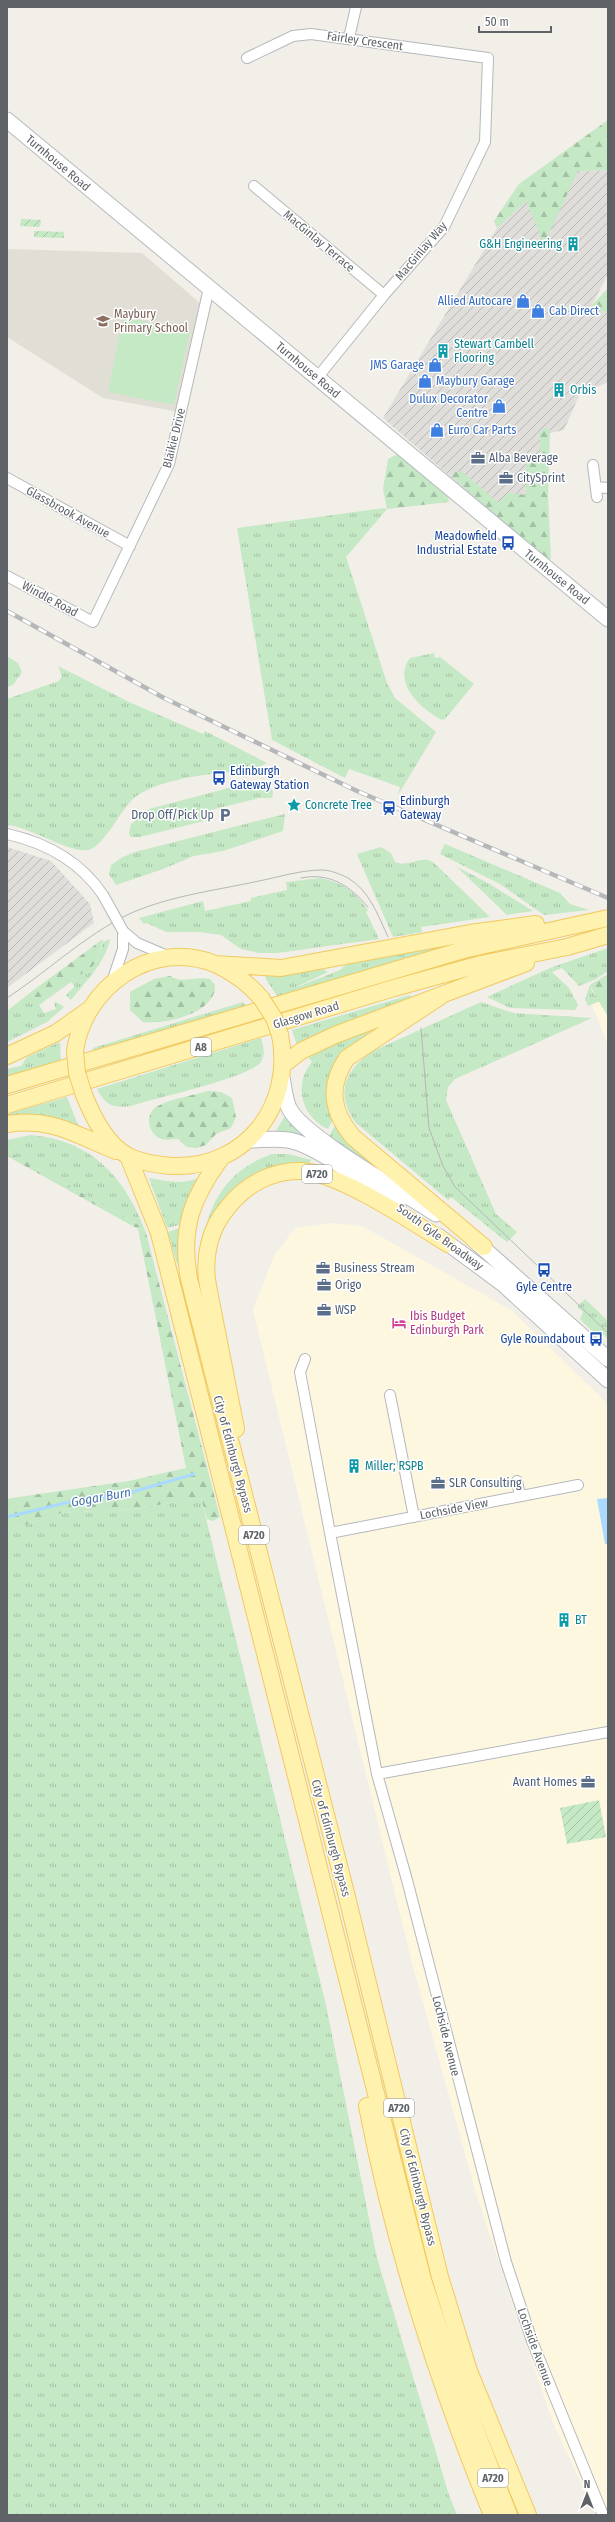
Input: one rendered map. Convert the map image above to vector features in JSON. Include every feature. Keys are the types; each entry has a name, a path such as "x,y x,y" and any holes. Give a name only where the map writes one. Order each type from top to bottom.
{"main road":[{"path":"7,1056 56,1033 89,1009 112,982 135,968 153,961 172,958 194,959 215,964 281,968 470,932 545,923 604,919"},
{"name":"Glasgow Road","path":"7,1086 464,950 604,919"},
{"name":"Glasgow Road","path":"7,1105 394,988 481,964 567,946 608,935"},
{"path":"283,1072 301,1051 335,1035 441,996 567,946"},
{"path":"7,1124 36,1122 56,1125 127,1155 164,1165 183,1166 221,1158 248,1140 263,1123 272,1109 283,1072 280,1035 274,1018 261,998 238,976 215,964"},
{"path":"441,996 347,1058 338,1071 334,1093 335,1104 340,1119 353,1137 484,1247"},
{"path":"89,1009 81,1025 75,1051 77,1073 84,1095 104,1132 127,1155"},
{"name":"City of Edinburgh Bypass","path":"127,1155 159,1233 423,2280 456,2380 509,2515"},
{"name":"City of Edinburgh Bypass","path":"221,1158 195,1197 188,1231 186,1261 203,1338 248,1507 440,2277 469,2371 528,2515"},
{"name":"A720","path":"248,1507 232,1400 206,1276 207,1251 212,1235 223,1212 240,1194 260,1180 281,1173 311,1172 381,1203 448,1244"},
{"name":"A720","path":"344,1969 377,2156 399,2246 442,2382 492,2515"},
{"name":"A720","path":"513,2479 533,2515"}],"street":[{"path":"349,38 356,7"},
{"name":"Fairley Crescent","path":"247,58 293,36 311,34 488,58"},
{"name":"MacGinlay Way","path":"317,378 384,295 444,227 485,142 488,58"},
{"name":"Turnhouse Road","path":"7,120 608,620"},
{"name":"MacGinlay Terrace","path":"254,186 384,295"},
{"name":"Blaikie Drive","path":"93,622 169,464 209,288"},
{"path":"594,465 596,492 608,488"},
{"name":"Glassbrook Avenue","path":"7,478 130,546"},
{"name":"Windle Road","path":"7,576 93,622"},
{"path":"7,834 38,843 59,852 83,870 103,895 123,931 137,943 172,958"},
{"path":"112,982 123,949 123,931"},
{"name":"South Gyle Broadway","path":"283,1072 289,1109 319,1137 484,1247 608,1359"},
{"name":"South Gyle Broadway","path":"248,1140 288,1140 311,1149 371,1186 503,1284 608,1380"},
{"path":"305,1359 300,1372 377,1774 608,1732"},
{"path":"390,1395 414,1517"},
{"path":"517,1481 520,1496"},
{"name":"Lochside View","path":"330,1533 578,1485"},
{"name":"Lochside Avenue","path":"377,1774 407,1880 506,2262 532,2341 603,2515"}],"shaded area":[{"path":"608,170 608,274 592,305 608,314 608,382 579,396 564,430 546,434 550,563 383,418 497,228 526,200 578,171"},
{"name":"Maybury Primary School","path":"7,249 142,253 201,304 179,412 103,398 7,337"},
{"path":"7,847 51,861 90,904 94,923 7,988"},
{"path":"608,991 608,1045 590,1000"},
{"path":"332,1223 362,1226 511,1310 608,1404 608,2515 596,2515 553,2423 477,2197 411,1959 253,1310 274,1256 295,1228"}],"green space":[{"path":"608,120 608,170 578,171 544,244 526,201 497,228 494,221 519,184"},
{"path":"21,219 41,220 40,227 20,226"},
{"path":"34,231 64,232 64,238 34,237"},
{"path":"608,288 608,314 592,305"},
{"path":"123,317 190,331 174,405 108,392"},
{"path":"546,427 550,431 548,496 551,559 542,558 452,476 455,472 461,471 499,503 508,493 526,495 526,459 541,455 539,433"},
{"path":"398,454 447,493 449,502 387,509 383,489 388,459"},
{"path":"384,508 387,509 346,557 387,683 395,698 436,732 398,795 400,787 349,769 345,778 272,740 237,528"},
{"path":"434,653 435,658 440,657 474,684 445,719 442,720 417,702 406,685 404,676 405,667 410,658"},
{"path":"7,656 18,663 22,672 13,685 7,687"},
{"path":"58,666 129,702 203,734 205,731 267,763 246,771 192,777 151,788 134,798 100,842 88,850 70,848 27,830 7,825 7,699 59,681 62,676"},
{"path":"255,781 268,783 273,792 272,798 259,798 207,811 208,820 140,837 130,837 129,833 131,824 149,809"},
{"path":"285,814 283,831 223,851 194,856 163,869 116,885 109,874 111,865 121,858 135,852"},
{"path":"445,844 560,893 570,904 589,910 544,915 500,884 440,854"},
{"path":"381,847 391,853 395,862 405,864 428,860 433,862 490,917 421,927 422,932 393,937 357,854"},
{"path":"457,867 488,883 533,911 507,915"},
{"path":"320,878 342,885 359,898 368,910 366,912 379,939 277,953 259,953 241,949 221,935 200,932 166,932 147,923 144,924 139,918 203,901 205,911 251,901 251,898 287,890 286,882"},
{"path":"103,939 98,959 91,968 43,998 33,997 31,992"},
{"path":"110,939 108,948 99,964 89,979 71,1000 66,995 75,986 71,982 39,1005 44,1013 56,1009 54,1003 56,1002 64,1007 47,1022 7,1042 7,1011 31,992 33,997 43,998 91,968 98,959 103,942"},
{"path":"465,943 280,1000 265,978 266,975 320,968 328,972 292,989 340,970 347,964"},
{"path":"608,948 608,971 596,979 579,986 562,968 552,972 569,988 578,1005 575,1010 510,1008 487,997 550,968"},
{"path":"608,974 608,1017 590,985"},
{"path":"170,976 184,980 199,978 210,979 215,985 213,995 208,1003 199,1010 188,1015 164,1021 143,1022 130,1010 130,992 154,979"},
{"path":"590,985 592,991 600,1001 588,1006 585,999"},
{"path":"410,995 411,998 328,1029 297,1045 292,1030"},
{"path":"243,1002 248,1008 92,1055 93,1048"},
{"path":"481,1002 513,1013 592,1018 455,1079 448,1087 446,1100 496,1214 517,1232 507,1242 451,1197 448,1200 356,1123 346,1102 344,1093 349,1076 354,1067 371,1052"},
{"path":"368,1030 369,1034 345,1053 333,1120 328,1129 311,1116 303,1099 303,1080 306,1071 312,1062 309,1058 326,1047"},
{"path":"261,1038 264,1053 261,1062 253,1068 221,1081 125,1107 111,1105 100,1095 97,1089"},
{"path":"60,1042 61,1064 7,1079 7,1069 21,1066 27,1057"},
{"path":"208,1091 221,1092 232,1098 236,1117 231,1128 216,1134 206,1145 196,1148 187,1147 178,1139 166,1140 155,1135 149,1122 149,1117 154,1109 169,1101"},
{"path":"67,1097 78,1125 58,1119 7,1119 7,1114"},
{"path":"285,1116 319,1144 274,1134"},
{"path":"336,1123 374,1160 372,1164 329,1137"},
{"path":"30,1135 52,1138 71,1145 88,1153 103,1165 128,1195 138,1213 146,1233 137,1224 7,1151 7,1140"},
{"path":"7,1151 137,1224 146,1233 220,1517 213,1521 207,1519 201,1498 134,1509 61,1513 7,1531 7,1499 129,1481 186,1468 138,1229 7,1156"},
{"path":"272,1154 288,1154 311,1160 308,1168 277,1171 213,1227 206,1226 215,1201 229,1181 259,1159"},
{"path":"149,1178 180,1182 198,1178 183,1224 167,1228"},
{"path":"183,1227 181,1260 177,1264 168,1232"},
{"path":"585,1299 608,1321 608,1339 604,1335 591,1330 580,1319 583,1312 577,1307"},
{"path":"201,1498 326,2005 377,2258 449,2495 457,2515 7,2515 7,1531 61,1513 134,1509"},
{"path":"599,1800 606,1837 567,1844 560,1808"}],"water":[{"path":"608,1498 608,1544 605,1544 597,1499"}],"waterway":[{"name":"Gogar Burn","path":"7,1517 86,1498 115,1497 194,1474"}],"tram line":[{"path":"7,998 90,937 135,911 169,900 298,872 314,870 335,872 355,883 362,889 372,904 388,937"},
{"path":"301,878 321,877 339,882 361,899 368,907"},
{"path":"421,1028 429,1128 443,1166 455,1187 608,1333"}],"railway":[{"path":"7,611 164,698 357,791 608,898"}],"place":[{"name":"G&H Engineering","path":"573,244"},
{"name":"Allied Autocare","path":"523,301"},
{"name":"Cab Direct","path":"538,311"},
{"name":"Maybury Primary School","path":"103,321"},
{"name":"Stewart Cambell Flooring","path":"443,351"},
{"name":"JMS Garage","path":"435,365"},
{"name":"Maybury Garage","path":"425,381"},
{"name":"Orbis","path":"559,390"},
{"name":"Dulux Decorator Centre","path":"499,406"},
{"name":"Euro Car Parts","path":"437,430"},
{"name":"Alba Beverage","path":"478,458"},
{"name":"CitySprint","path":"506,478"},
{"name":"Meadowfield Industrial Estate","path":"508,543"},
{"name":"Edinburgh Gateway Station","path":"219,778"},
{"name":"Concrete Tree","path":"294,805"},
{"name":"Edinburgh Gateway","path":"389,808"},
{"name":"Drop Off/Pick Up","path":"225,815"},
{"name":"Business Stream","path":"323,1268"},
{"name":"Gyle Centre","path":"544,1270"},
{"name":"Origo","path":"324,1285"},
{"name":"WSP","path":"324,1310"},
{"name":"Ibis Budget Edinburgh Park","path":"399,1323"},
{"name":"Gyle Roundabout","path":"596,1339"},
{"name":"Miller; RSPB","path":"354,1466"},
{"name":"SLR Consulting","path":"438,1483"},
{"name":"BT","path":"564,1620"},
{"name":"Avant Homes","path":"588,1782"}]}
